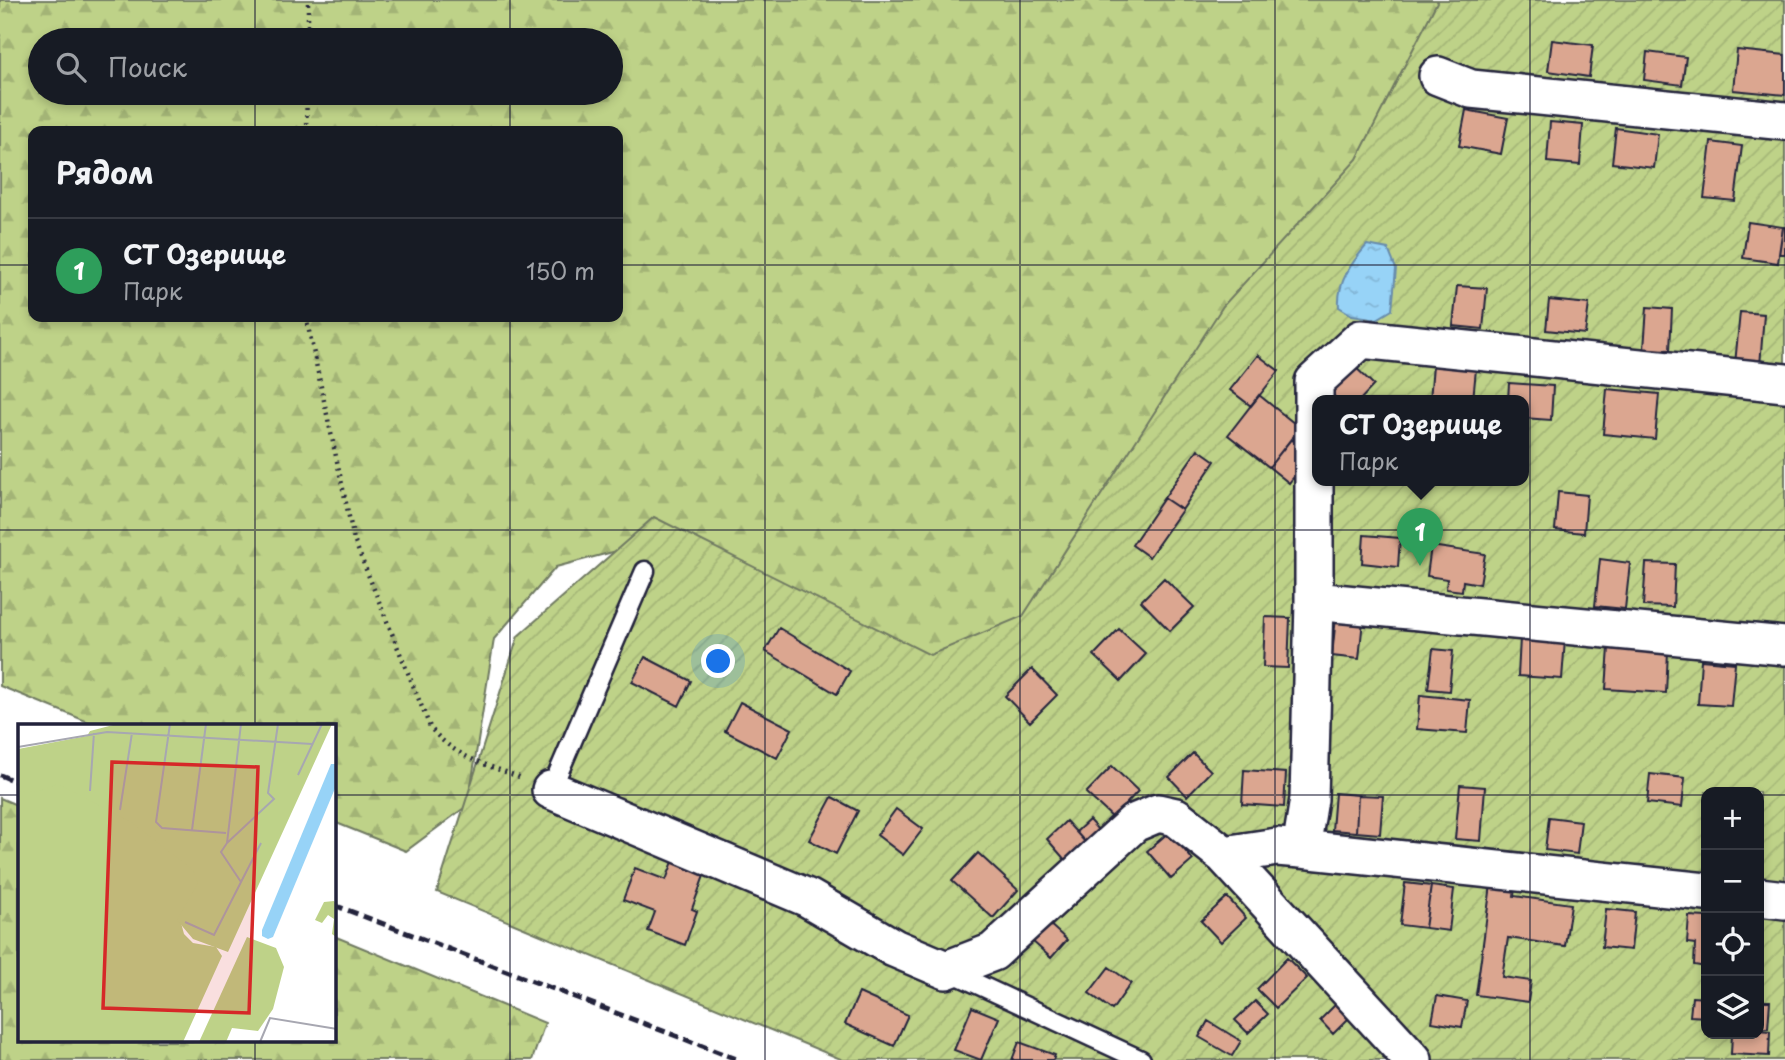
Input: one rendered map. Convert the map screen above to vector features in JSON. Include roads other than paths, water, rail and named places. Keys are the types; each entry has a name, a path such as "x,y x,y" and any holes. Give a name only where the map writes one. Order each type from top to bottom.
{"street":[{"path":"1438,76 1471,89 1785,121"},
{"path":"1314,395 1314,382 1361,339 1785,383"},
{"path":"1301,849 1309,799 1314,486"},
{"path":"1314,601 1785,646"},
{"path":"551,790 808,898 894,948 946,970 993,952 1134,823 1158,813 1176,817 1224,855 1413,1060"},
{"path":"1224,855 1277,848 1301,849 1701,891"},
{"path":"1764,898 1785,900"}],"lane":[{"path":"551,790 645,571"},
{"path":"946,970 1142,1060"}],"water":[{"path":"1367,245 1388,249 1396,269 1392,310 1377,319 1352,315 1339,307 1343,281 1351,265"}],"railway":[{"path":"0,775 18,783"},
{"path":"336,906 739,1060"}],"place":[{"name":"СТ Озерище","path":"1420,566"}]}
